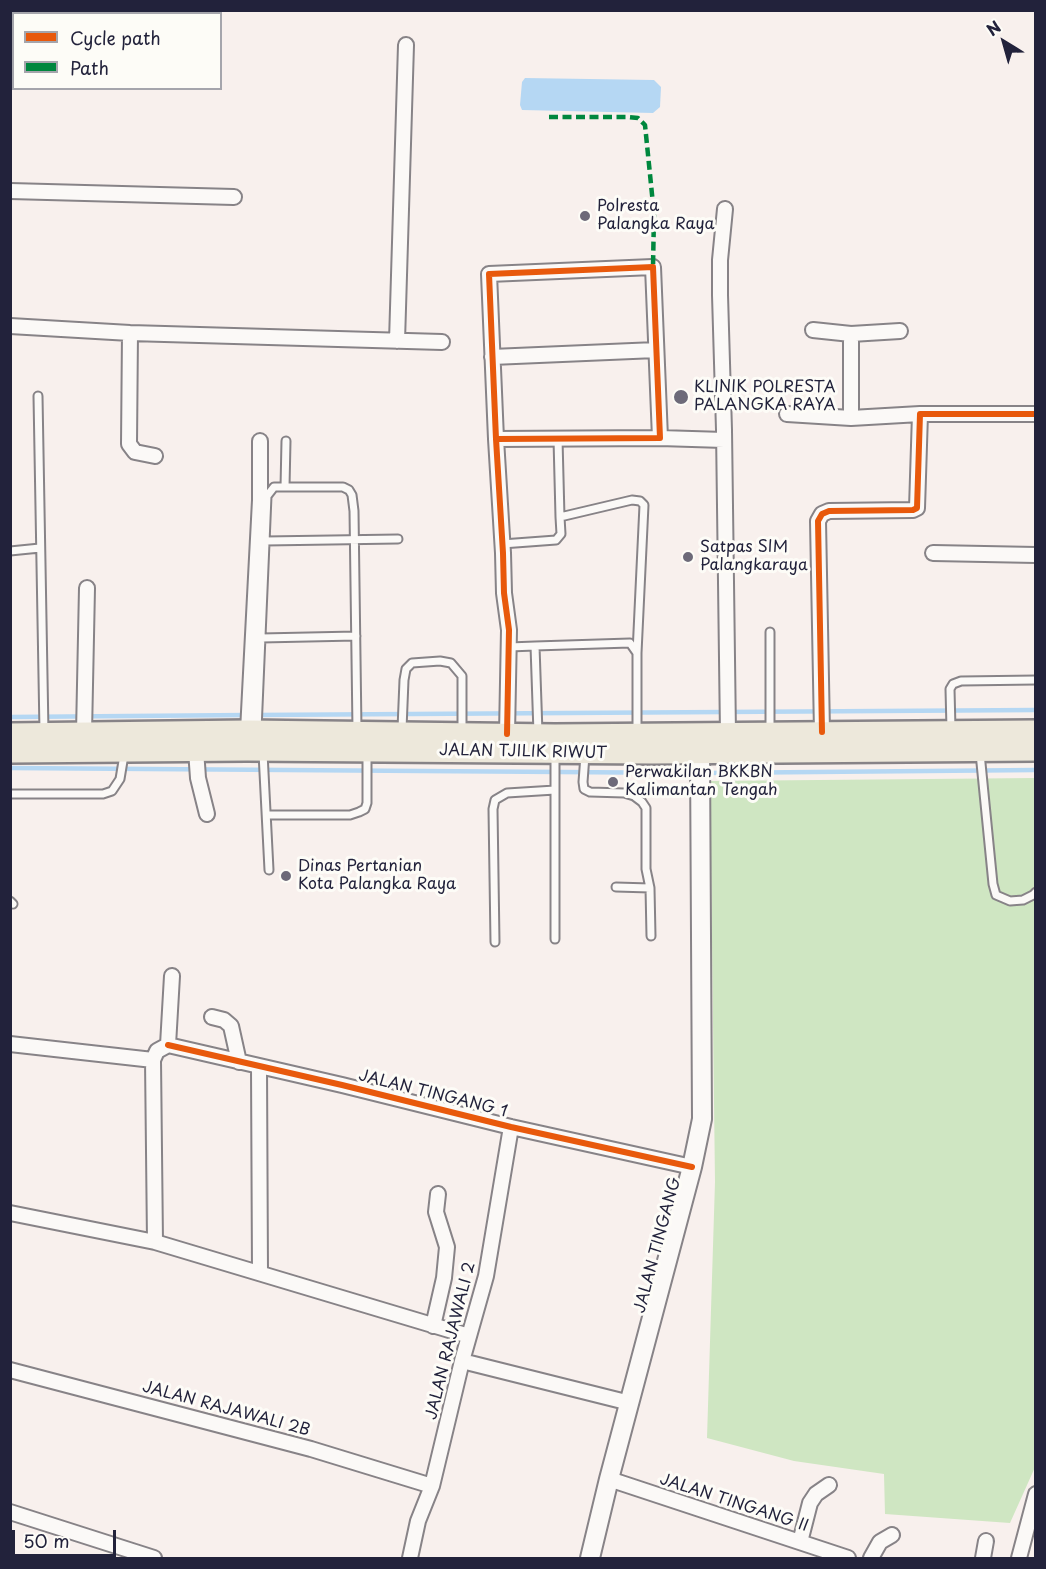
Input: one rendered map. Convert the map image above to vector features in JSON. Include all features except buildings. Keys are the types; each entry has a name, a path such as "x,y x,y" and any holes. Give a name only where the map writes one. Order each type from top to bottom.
{"highway":[{"name":"JALAN TJILIK RIWUT","path":"10,734 84,733 256,738 368,751 510,740 538,734 1035,731"},
{"name":"JALAN TJILIK RIWUT","path":"10,752 196,750 256,738 357,732 462,734 510,740 555,753 1035,750"}],"main road":[{"name":"JALAN TINGANG","path":"590,1558 692,1167 702,1119 699,753"}],"street":[{"path":"397,341 406,45"},
{"path":"10,191 234,197"},
{"path":"725,209 720,295 728,734"},
{"path":"510,740 509,630 504,593 489,274 653,267 660,438"},
{"path":"10,326 130,333 442,342"},
{"path":"813,330 851,334 900,332"},
{"path":"130,333 129,444 135,452 155,456"},
{"path":"851,334 851,418"},
{"path":"492,357 656,350"},
{"path":"787,414 851,418 920,414 1035,414"},
{"path":"822,732 818,520 822,514 829,511 913,510 917,508 920,414"},
{"path":"496,439 724,440"},
{"path":"256,738 260,441"},
{"path":"933,554 1035,555"},
{"path":"84,733 87,588"},
{"path":"196,750 198,778 207,814"},
{"path":"155,1242 153,1060 157,1051 168,1045 172,976"},
{"path":"212,1017 224,1020 231,1026 238,1062"},
{"path":"10,1044 153,1060"},
{"name":"JALAN TINGANG 1","path":"168,1045 511,1127 692,1167"},
{"path":"259,1067 260,1273"},
{"name":"JALAN RAJAWALI 2","path":"410,1558 418,1521 432,1486 491,1250 511,1127"},
{"path":"433,1326 444,1278 447,1247 436,1212 438,1194"},
{"path":"10,1213 155,1242 469,1336"},
{"path":"462,1361 630,1403"},
{"name":"JALAN RAJAWALI 2B","path":"10,1370 311,1449 432,1486"},
{"name":"JALAN TINGANG II","path":"609,1479 807,1549 848,1558"},
{"path":"807,1549 810,1503 816,1494 829,1485"},
{"path":"1018,1558 1035,1494"},
{"path":"10,1512 154,1558"},
{"path":"871,1558 880,1542 892,1535"},
{"path":"982,1558 986,1541"}],"lane":[{"path":"38,396 44,733"},
{"path":"502,544 556,540 561,534 558,439"},
{"path":"285,487 286,441"},
{"path":"269,870 267,815 256,738 267,496 274,487 343,487 349,490 354,503 357,732"},
{"path":"560,517 632,500 640,501 644,505 637,652 637,735"},
{"path":"265,541 398,539"},
{"path":"10,551 40,548"},
{"path":"770,734 771,632"},
{"path":"261,638 356,636"},
{"path":"509,647 630,643 637,652"},
{"path":"535,646 538,734"},
{"path":"402,733 406,669 412,663 440,661 451,663 462,676 462,734"},
{"path":"951,732 950,689 953,684 961,681 1035,680"},
{"path":"980,750 996,895 1010,901 1023,900 1033,896 1035,892"},
{"path":"10,794 103,794 112,791 120,779 124,751"},
{"path":"267,815 350,814 364,809 367,803 368,751"},
{"path":"555,753 555,939"},
{"path":"585,753 584,789 590,792 624,793 634,796 642,802 645,808 646,869 650,888 651,936"},
{"path":"495,942 493,809 495,800 507,793 555,790"},
{"path":"616,887 650,888"}],"green space":[{"path":"1035,778 1036,1465 1010,1523 885,1514 884,1474 794,1461 707,1438 715,1182 710,781"}],"water":[{"path":"525,78 654,80 661,87 660,107 653,113 522,110 520,105 522,82"}],"waterway":[{"path":"255,715 1036,710"},
{"path":"10,717 247,715"},
{"path":"10,768 697,773"},
{"path":"705,773 1036,770"}],"marked path":[{"path":"549,117 628,117 638,118 645,125 654,214 653,267"}],"cycle path":[{"path":"496,439 660,438 653,267 489,274 496,439 503,553 504,593 509,630 507,734"},
{"path":"822,732 818,521 822,514 829,511 913,510 917,508 920,414 1036,414"},
{"path":"168,1045 511,1127 692,1167"}],"place":[{"name":"Polresta Palangka Raya","path":"585,216"},
{"name":"KLINIK POLRESTA PALANGKA RAYA","path":"681,397"},
{"name":"Satpas SIM Palangkaraya","path":"688,557"},
{"name":"Perwakilan BKKBN Kalimantan Tengah","path":"613,782"},
{"name":"Dinas Pertanian Kota Palangka Raya","path":"286,876"}]}
